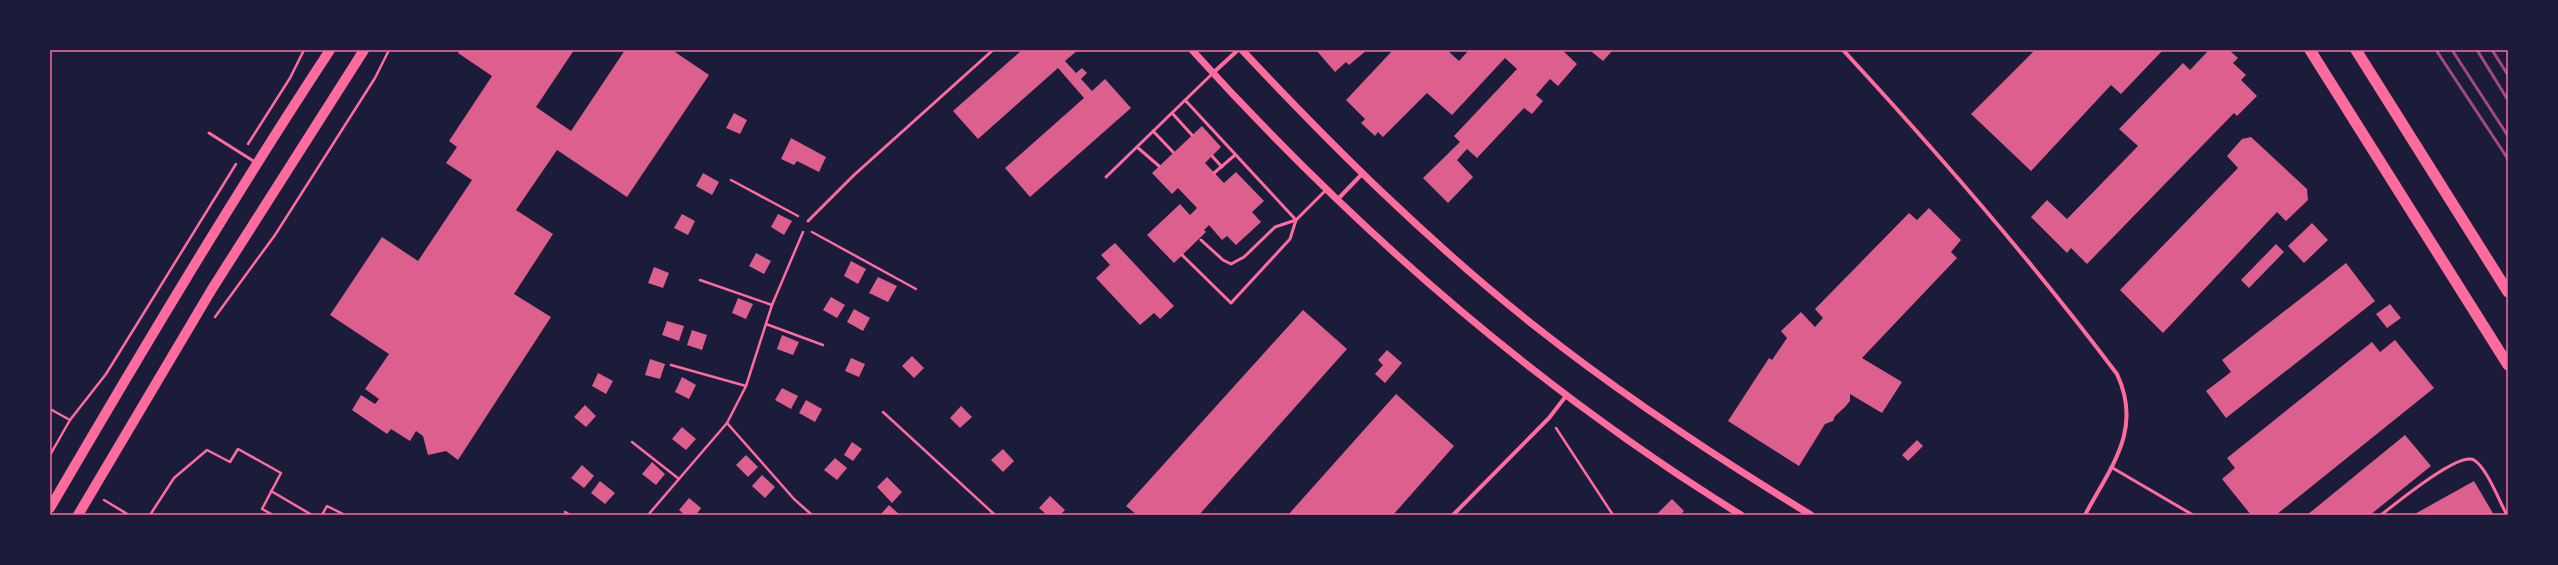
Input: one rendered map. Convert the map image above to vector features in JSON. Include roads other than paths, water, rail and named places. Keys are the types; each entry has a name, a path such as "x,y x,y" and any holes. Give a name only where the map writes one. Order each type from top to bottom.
{"highway":[{"path":"2310,50 2508,365"},
{"path":"2356,50 2508,292"}],"main road":[{"path":"50,508 116,395 257,164 330,50"},
{"path":"78,515 212,289 364,50"}],"street":[{"path":"1192,50 1326,190 1443,296 1566,396 1654,459 1741,515"},
{"path":"1213,73 1238,50"},
{"path":"1242,50 1362,174 1467,269 1585,364 1691,440 1811,515"},
{"path":"1843,50 1926,140 2038,273 2117,374 2125,391 2128,425 2120,450 2085,515"},
{"path":"1337,200 1362,174"},
{"path":"1453,515 1549,418 1566,396"}],"lane":[{"path":"808,221 854,175 993,50"},
{"path":"1106,177 1213,73"},
{"path":"1185,100 1296,220"},
{"path":"1172,113 1192,135"},
{"path":"1153,132 1174,152"},
{"path":"209,133 257,164"},
{"path":"1137,147 1159,166"},
{"path":"1214,173 1235,155"},
{"path":"1212,156 1222,167"},
{"path":"1202,240 1223,260 1230,264 1244,257 1275,227 1296,220 1326,190"},
{"path":"1182,255 1231,303 1290,239 1296,220"},
{"path":"2381,515 2454,463 2466,458 2473,459 2481,466 2507,515"},
{"path":"2111,467 2193,515"}],"railway":[{"path":"2436,50 2508,159"},
{"path":"2452,50 2508,136"},
{"path":"2477,50 2508,100"},
{"path":"2492,50 2508,75"}]}
